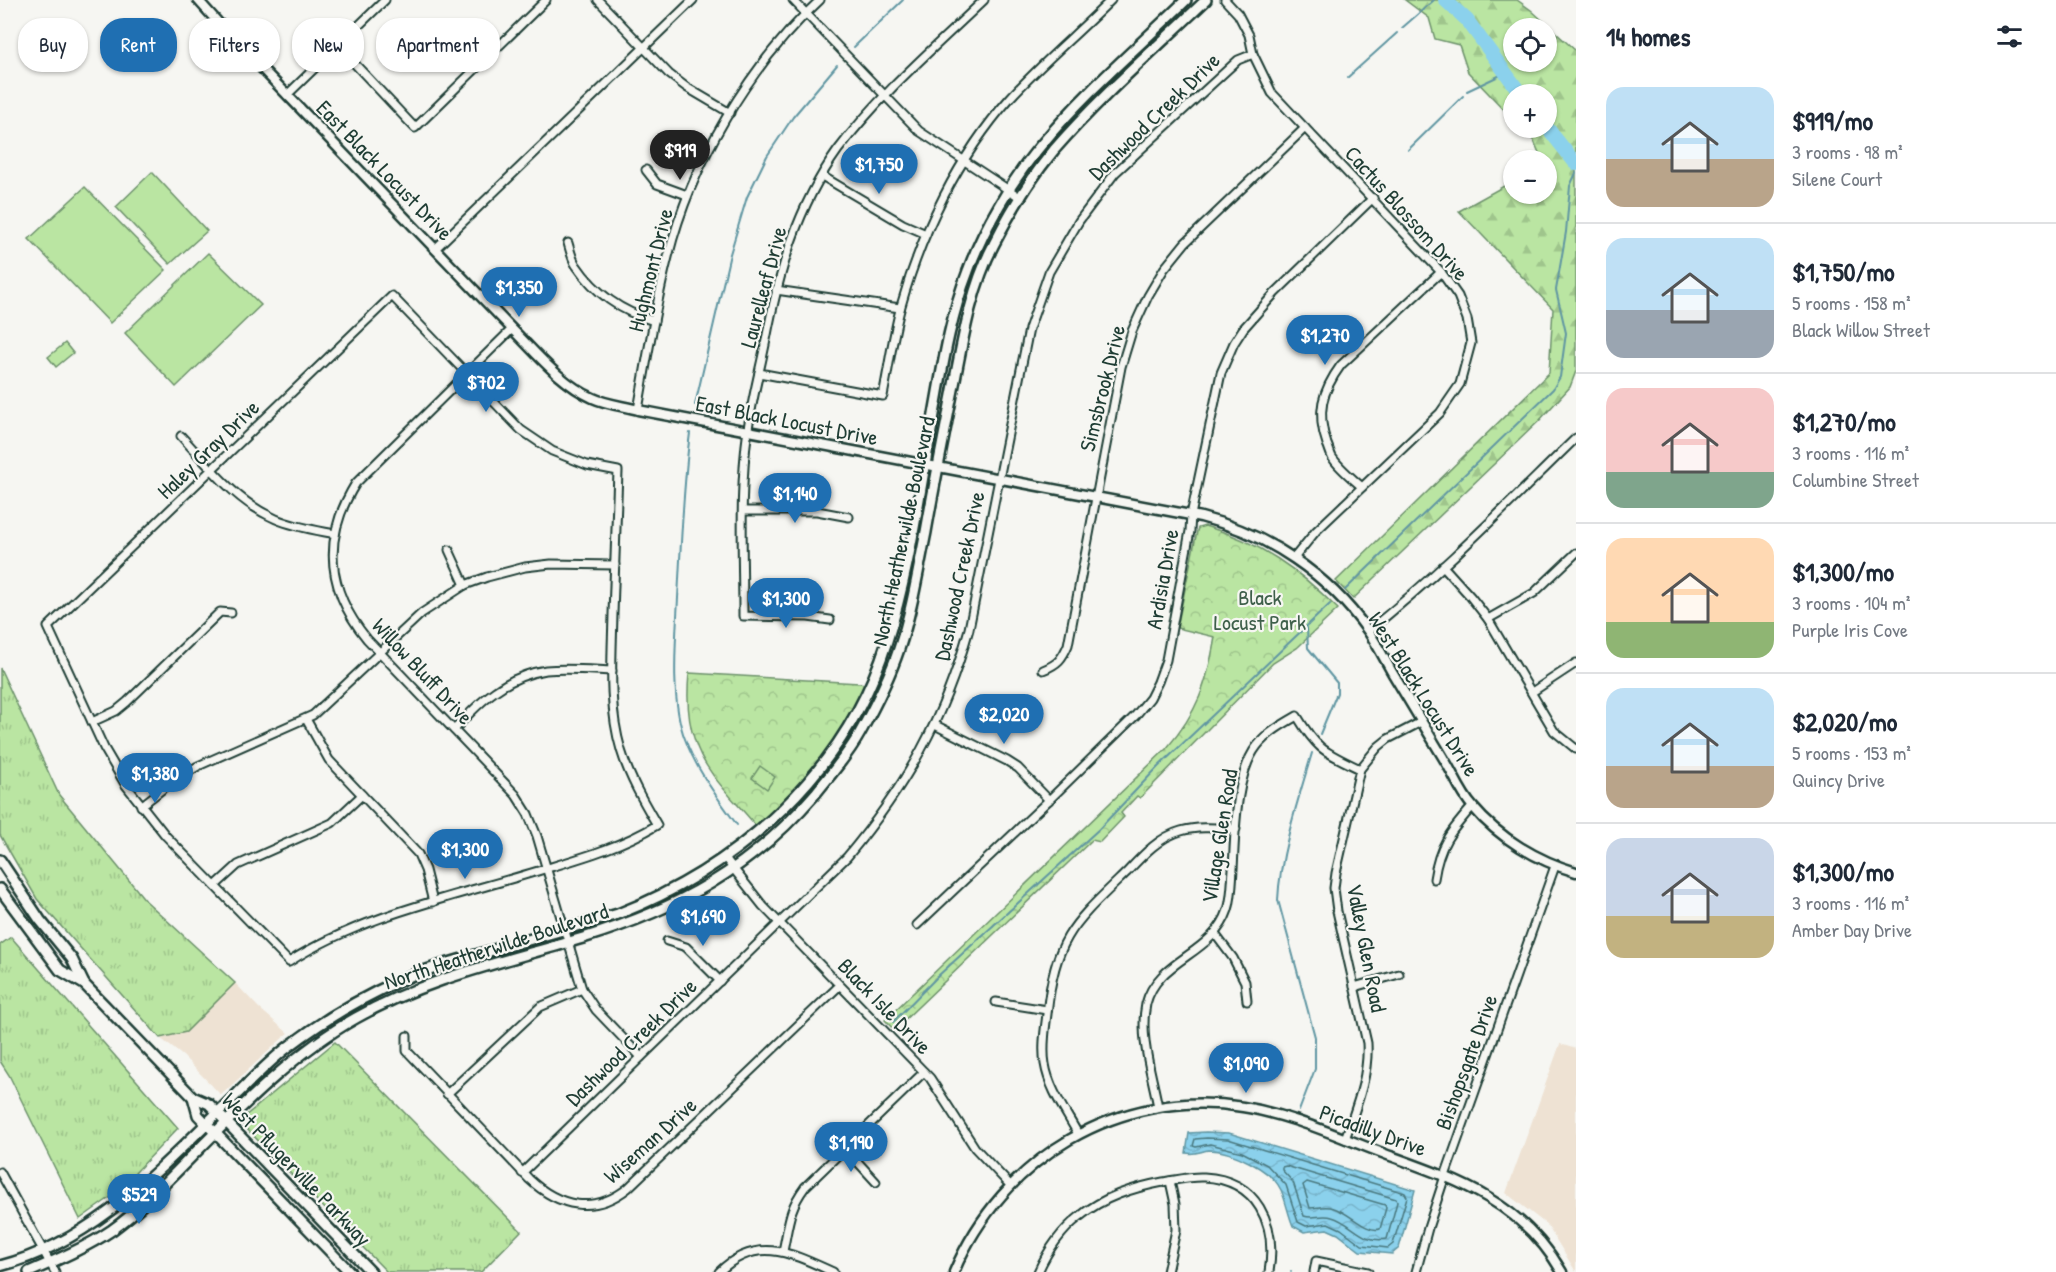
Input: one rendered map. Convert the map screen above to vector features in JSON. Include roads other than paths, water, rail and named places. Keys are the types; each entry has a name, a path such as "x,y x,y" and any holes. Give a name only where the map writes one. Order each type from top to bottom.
{"main road":[{"name":"North Heatherwilde Boulevard","path":"0,1266 43,1252 83,1231 114,1209 164,1165 287,1048 348,1007 403,979 641,905 725,858 765,828 781,812 846,732 868,690 887,643 895,616 949,339 967,273 982,238 1009,191 1041,145 1186,0"},
{"name":"North Heatherwilde Boulevard","path":"29,1272 102,1235 123,1221 295,1058 355,1018 408,992 569,942 641,918 669,906 732,869 791,822 857,739 880,696 900,648 915,589 962,342 980,277 994,244 1021,198 1051,154 1089,113 1206,0"},
{"name":"West Pflugerville Parkway","path":"0,860 40,920 72,959 84,984"},
{"name":"West Pflugerville Parkway","path":"0,890 60,970 84,984 193,1097 209,1104 218,1112 370,1272"},
{"path":"285,1068 290,1052 287,1048"},
{"name":"West Pflugerville Parkway","path":"193,1097 198,1115 350,1272"}],"street":[{"name":"East Black Locust Drive","path":"198,0 512,329 574,388 594,399 638,410 925,465"},
{"path":"364,21 385,0"},
{"path":"362,72 415,128 546,0"},
{"path":"598,0 677,81 730,113"},
{"path":"435,249 693,0"},
{"path":"793,0 919,131 1021,198"},
{"name":"Hughmont Drive","path":"638,410 668,257 687,195 730,113 773,51 820,0"},
{"name":"Laurelleaf Drive","path":"830,620 808,617 743,616 744,480 748,431 776,290 793,233 837,152 885,95 984,0"},
{"path":"759,373 884,396 900,308 926,234 943,198 984,131 1010,98 1112,0"},
{"name":"Cactus Blossom Drive","path":"1224,0 1238,14 1249,35 1253,54 1272,93 1441,272 1458,296 1467,319 1471,343 1460,384 1440,413 1316,531 1294,558"},
{"name":"Dashwood Creek Drive","path":"522,1173 847,857 875,824 903,783 935,724 958,667 969,629 1029,329 1049,272 1097,195 1115,173 1238,60 1253,54"},
{"path":"287,95 311,72"},
{"name":"Simsbrook Drive","path":"1043,670 1057,665 1063,658 1068,645 1121,367 1132,331 1148,296 1164,269 1185,243 1305,128"},
{"path":"646,170 657,184 687,195"},
{"path":"822,176 903,224 926,234"},
{"name":"Ardisia Drive","path":"917,924 1049,800 1136,715 1150,698 1166,660 1191,515 1221,373 1234,343 1243,329 1275,293 1373,198"},
{"path":"568,243 575,264 603,294 619,307 654,321"},
{"path":"1362,487 1332,457 1326,440 1321,414 1328,382 1341,365 1441,272"},
{"path":"776,290 900,308"},
{"name":"Haley Gray Drive","path":"92,722 48,627 392,296 467,375"},
{"name":"Willow Bluff Drive","path":"512,329 362,475 345,501 335,534 332,563 336,584 353,623 516,795 528,814 566,929 582,989 596,1010 641,1057"},
{"path":"231,613 220,612 127,702 116,711 92,722 109,759 141,806 166,836 289,962 345,932 433,902 610,848 657,825 636,788 621,750 613,709 618,471 587,465 552,451 521,430 467,375"},
{"path":"180,436 243,500 263,513 303,528 335,534"},
{"path":"1368,631 1408,599 1576,438"},
{"name":"West Black Locust Drive","path":"925,465 1095,496 1227,524 1263,539 1294,558 1344,602 1368,631 1472,807 1504,837 1555,866 1576,872"},
{"path":"744,511 817,511 849,517"},
{"path":"449,550 465,585"},
{"path":"1488,619 1534,593 1576,553"},
{"path":"141,806 169,784 198,766 306,719 331,700 422,613 465,585 525,567 550,564 615,565"},
{"path":"1443,566 1488,619 1554,731 1576,750"},
{"path":"1532,692 1576,663"},
{"path":"454,730 488,695 505,684 525,676 546,670 612,671"},
{"name":"Village Glen Road","path":"1158,1107 1144,1034 1147,1000 1162,975 1174,964 1200,948 1215,934 1228,910 1242,777 1257,746 1275,729 1297,716 1311,739 1322,750 1360,769"},
{"path":"306,719 328,760 418,854 425,870 433,902"},
{"name":"Valley Glen Road","path":"1345,1139 1366,1077 1368,1060 1367,1043 1337,911 1334,888 1360,769 1378,747 1388,739 1421,722"},
{"path":"935,724 1018,768 1049,800"},
{"path":"215,886 238,865 332,823 362,795"},
{"path":"1434,879 1444,841 1472,807"},
{"path":"1078,1134 1050,1081 1044,1064 1043,1046 1052,976 1062,946 1080,918 1165,837 1180,831 1204,827 1236,829"},
{"name":"Black Isle Drive","path":"725,858 780,923 924,1072 942,1095 975,1148 1011,1185"},
{"name":"Bishopsgate Drive","path":"1416,1272 1445,1176 1555,866"},
{"path":"1215,934 1233,958 1245,982 1247,1001"},
{"path":"668,941 686,947 720,981"},
{"path":"1354,987 1399,974"},
{"name":"Wiseman Drive","path":"407,1036 407,1052 522,1173 545,1193 568,1203 589,1205 603,1203 619,1195 839,986"},
{"path":"447,1094 540,1007 582,989"},
{"path":"996,1002 1047,1010"},
{"path":"783,1251 794,1202 805,1187 924,1072"},
{"name":"Picadilly Drive","path":"954,1272 974,1232 992,1205 1042,1156 1078,1134 1124,1115 1158,1107 1198,1103 1242,1107 1284,1117 1445,1176 1496,1202 1521,1222 1562,1272"},
{"path":"844,1148 876,1182"},
{"path":"0,1172 3,1183 55,1272"},
{"path":"1038,1272 1056,1241 1080,1216 1115,1194 1138,1187 1202,1177 1232,1183 1256,1201 1269,1229 1272,1254 1269,1272"},
{"path":"1167,1272 1176,1230 1175,1204 1170,1181"},
{"path":"114,1209 123,1221"},
{"path":"718,1272 735,1258 765,1250 783,1251 833,1272"},
{"path":"1314,1272 1316,1261 1368,1272"}],"water":[{"path":"1189,1133 1229,1133 1415,1190 1399,1248 1392,1254 1360,1251 1338,1234 1327,1229 1304,1232 1293,1226 1281,1190 1269,1175 1228,1153 1209,1150 1186,1153"}],"waterway":[{"path":"854,47 903,0"},
{"path":"1402,28 1434,0"},
{"path":"1445,0 1467,20 1514,84"},
{"path":"1347,78 1397,33"},
{"path":"695,405 730,254 747,197 767,156 793,117 837,65"},
{"path":"1467,91 1505,73"},
{"path":"1408,150 1463,96"},
{"path":"1555,138 1576,164"},
{"path":"1345,590 1553,389 1560,377 1566,333 1556,290 1566,232 1570,186 1576,173"},
{"path":"690,433 676,632 677,707 680,724 695,762 737,825"},
{"path":"893,1022 939,975 1099,829 1158,767 1330,604"},
{"path":"1307,628 1308,648 1337,683 1337,693 1320,734"},
{"path":"1299,1111 1315,1069 1315,1037 1278,900 1286,845 1312,753"}],"park label":[{"name":"Black Locust Park","path":"1260,610"}]}
